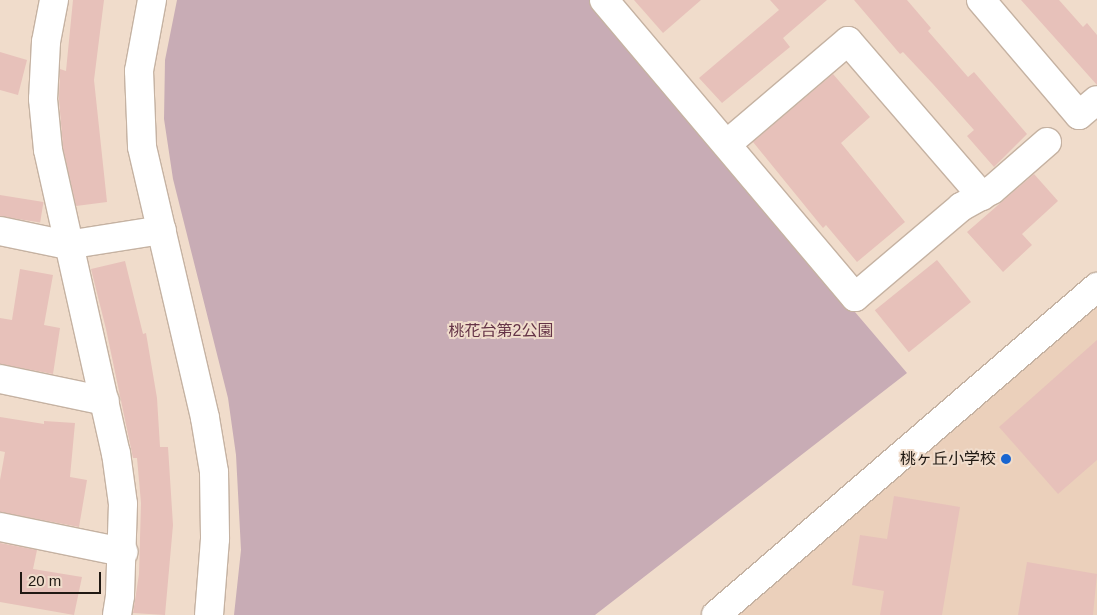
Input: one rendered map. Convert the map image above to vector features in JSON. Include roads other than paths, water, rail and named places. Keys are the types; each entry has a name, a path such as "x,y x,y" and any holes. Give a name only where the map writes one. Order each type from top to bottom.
{"street":[{"path":"54,0 46,42 44,99 48,150 67,245 105,401 123,504 123,552 116,615"},
{"path":"152,0 139,71 142,147 205,418 214,472 215,539 209,615"},
{"path":"604,0 696,106 855,296 962,208 982,196 1048,142"},
{"path":"981,0 1079,114 1097,100"},
{"path":"727,144 848,41 982,196"},
{"path":"0,231 67,245 162,230"},
{"path":"716,615 1097,287"},
{"path":"0,379 105,401"},
{"path":"0,527 123,552"}],"place":[{"name":"桃ヶ丘小学校","path":"1006,459"}],"park label":[{"name":"桃花台第2公園","path":"501,331"}]}
